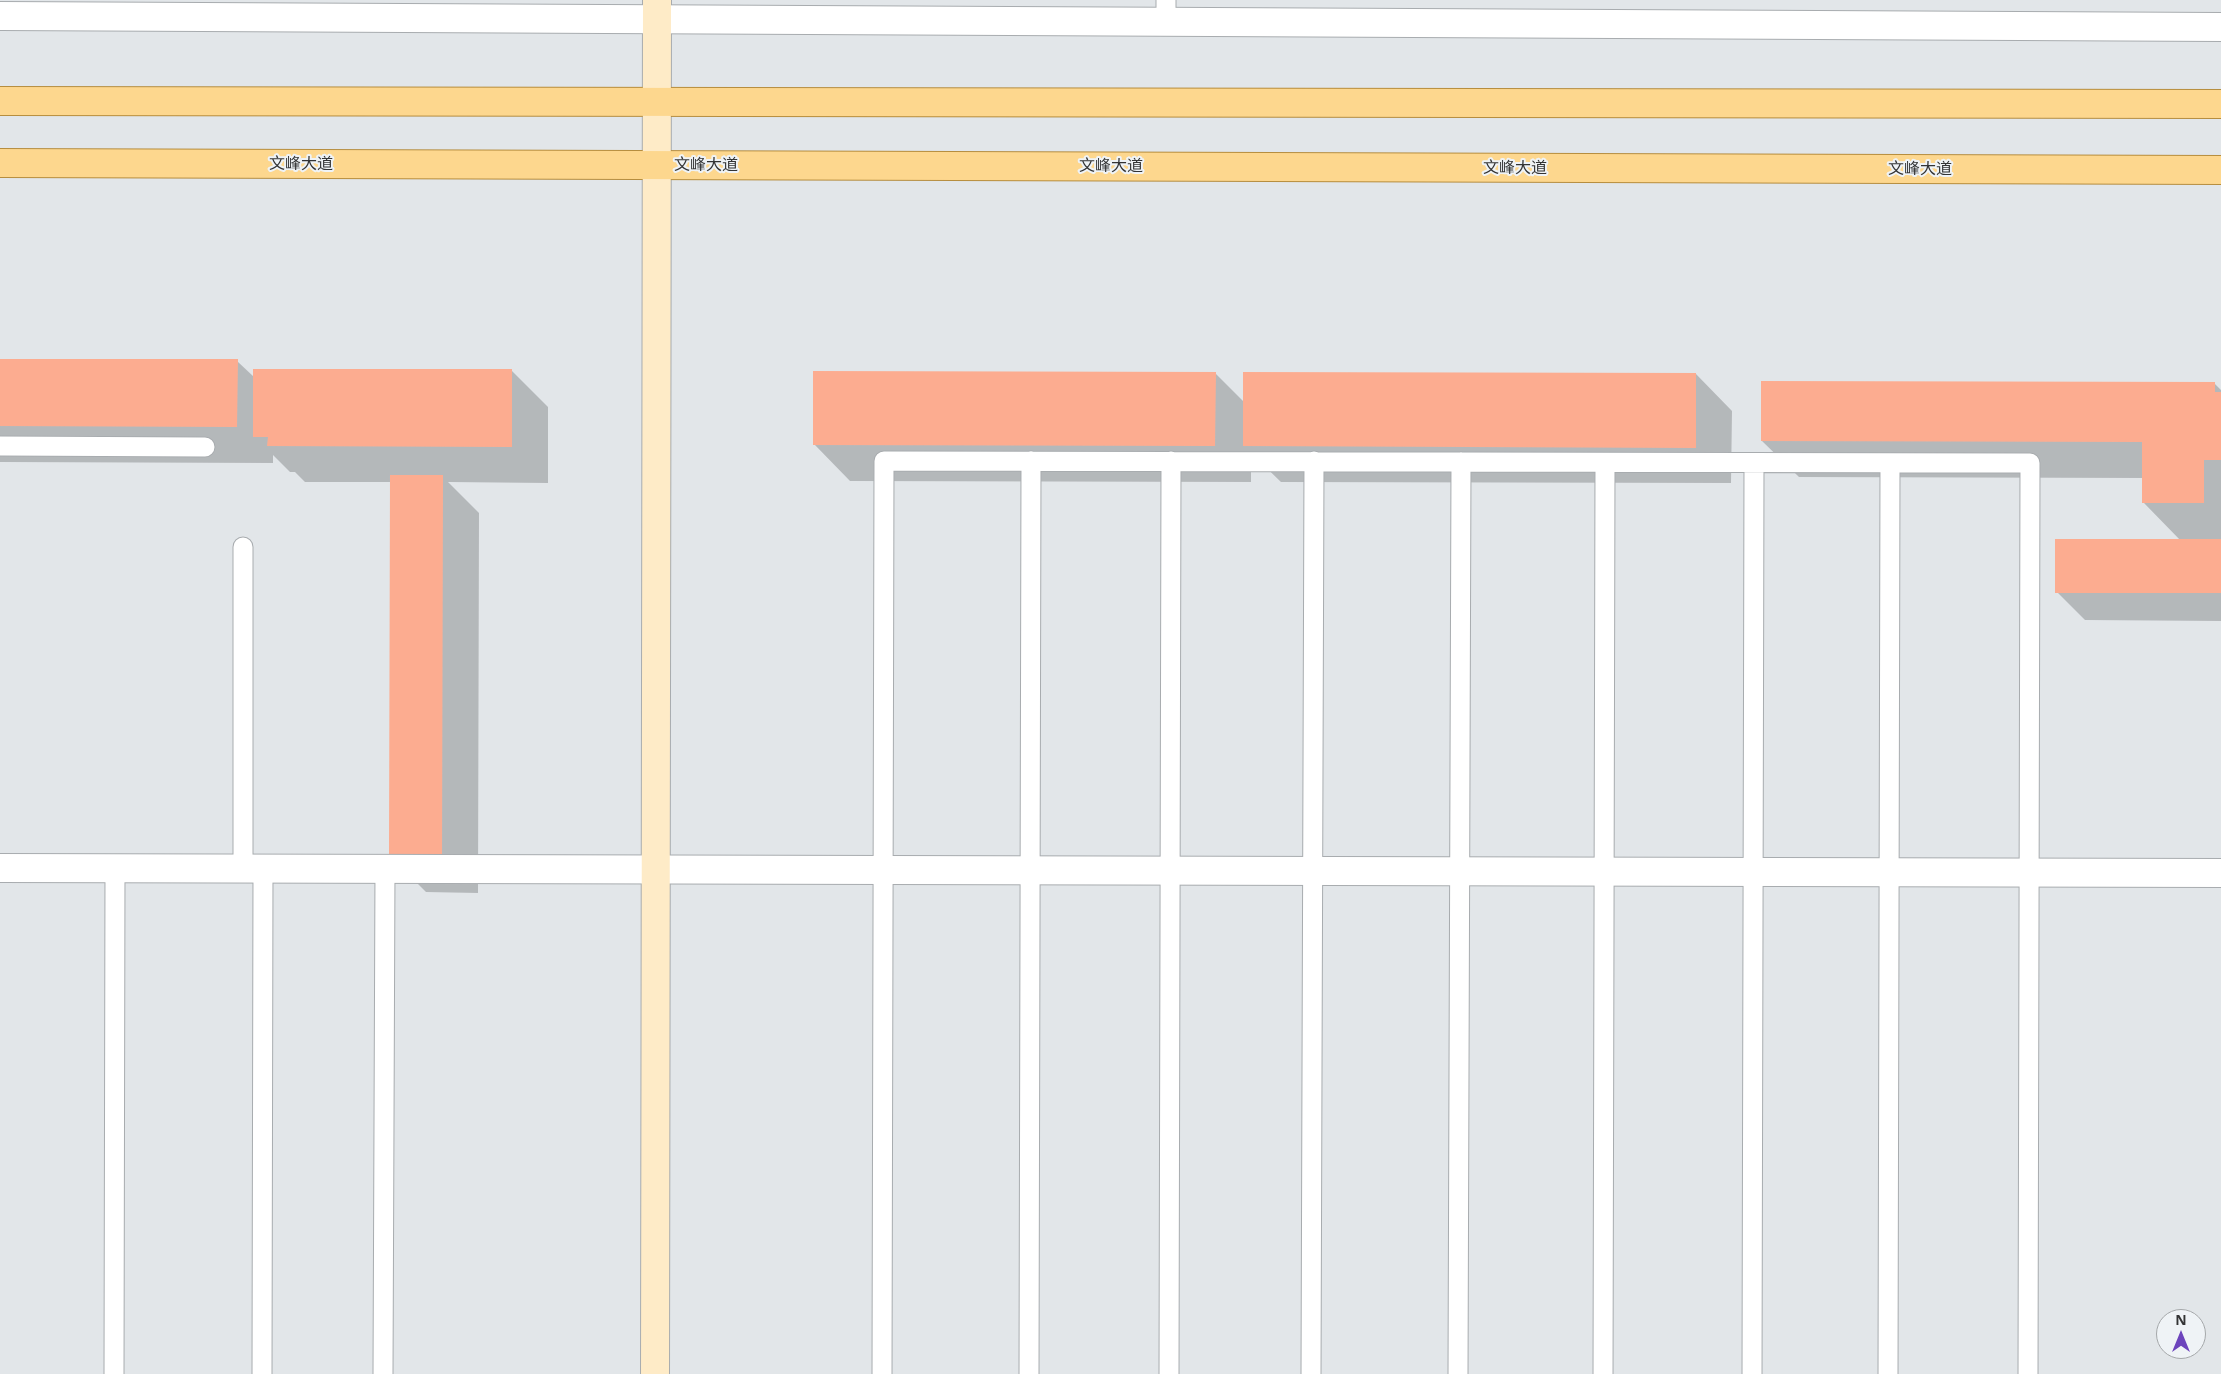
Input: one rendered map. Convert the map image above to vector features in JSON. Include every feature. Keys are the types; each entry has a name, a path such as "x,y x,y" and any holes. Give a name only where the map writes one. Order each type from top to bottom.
{"main road":[{"path":"0,101 2221,104"},
{"name":"文峰大道","path":"0,163 2221,170"}],"street":[{"path":"656,1374 657,9"},
{"path":"0,16 657,9 1166,11 2221,27"},
{"path":"0,868 2221,874"}],"lane":[{"path":"0,446 205,447"},
{"path":"882,1374 884,461 2030,463 2028,1374"},
{"path":"1029,1374 1031,461"},
{"path":"1169,1374 1171,462"},
{"path":"1311,1374 1314,462"},
{"path":"1458,1374 1461,462"},
{"path":"1603,1374 1605,463"},
{"path":"1752,1374 1754,463"},
{"path":"1888,1374 1890,463"},
{"path":"244,547 253,868 262,1374"},
{"path":"114,1374 115,868"},
{"path":"383,1374 385,868"}],"building":[{"path":"0,359 238,359 237,427 0,426"},
{"path":"253,369 512,369 512,447 267,446 268,437 253,437"},
{"path":"813,371 1216,372 1215,446 813,445"},
{"path":"1243,372 1696,373 1696,448 1243,446"},
{"path":"1761,381 2215,382 2215,392 2221,392 2221,460 2204,460 2204,503 2142,503 2142,442 1761,441"},
{"path":"390,475 443,475 442,857 389,856"},
{"path":"2055,539 2221,539 2221,593 2055,593"}]}
